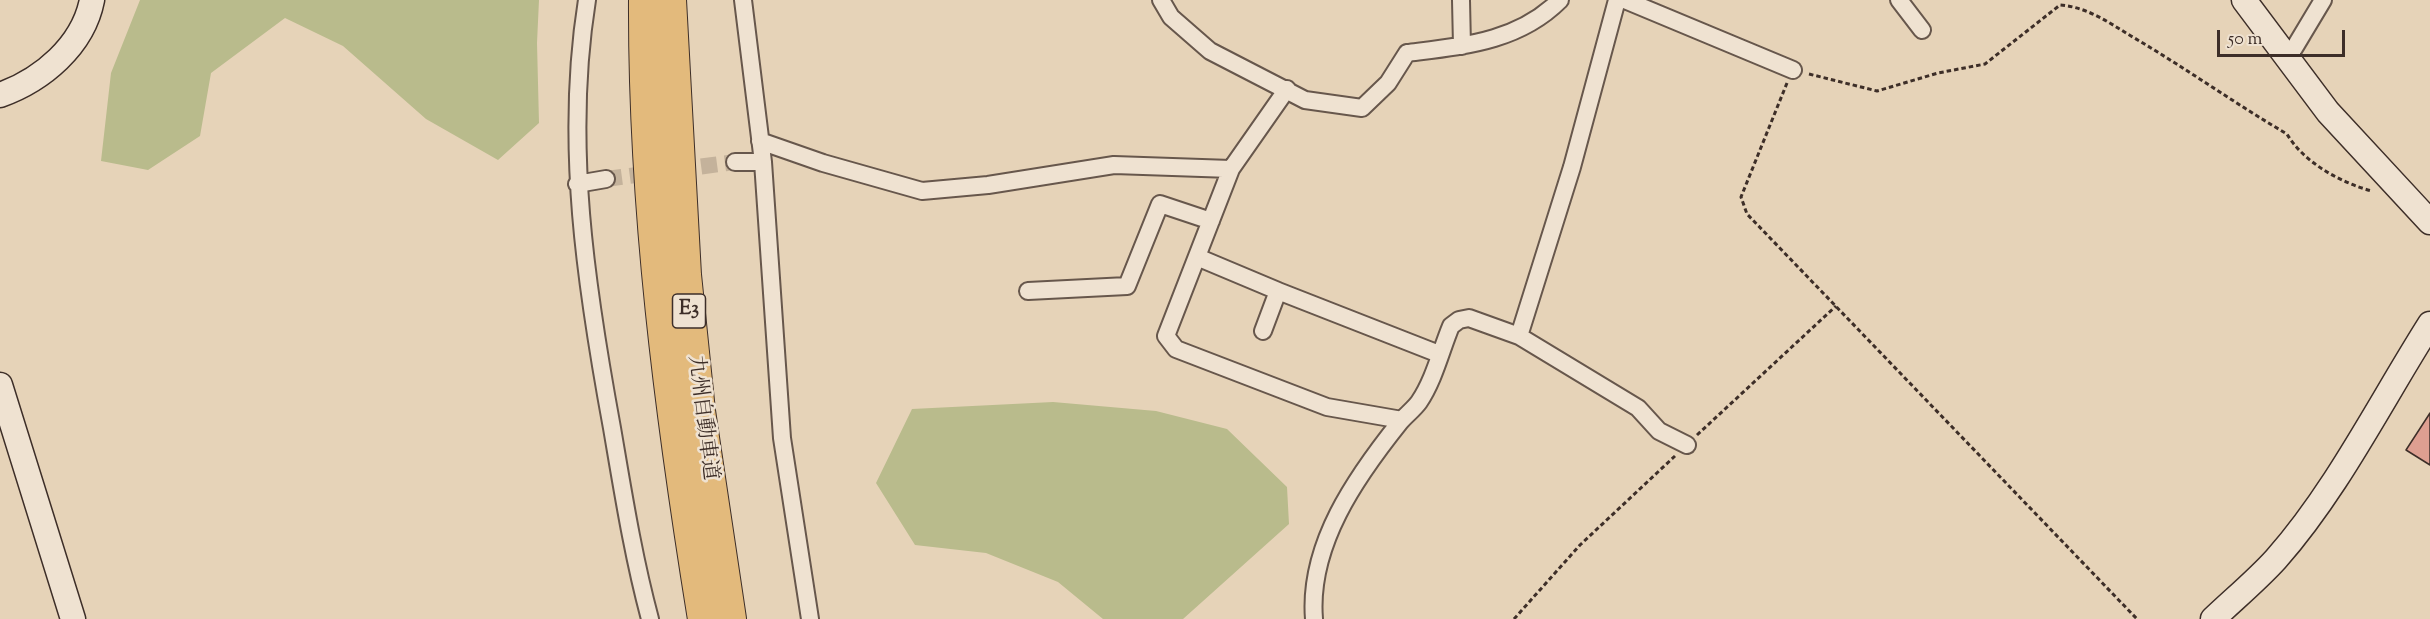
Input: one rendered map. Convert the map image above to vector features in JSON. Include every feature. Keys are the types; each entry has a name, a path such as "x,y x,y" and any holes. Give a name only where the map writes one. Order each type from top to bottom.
{"highway":[{"name":"九州自動車道","path":"645,0 650,153 659,274 675,425 704,619"},
{"name":"九州自動車道","path":"670,0 685,275 699,411 730,619"}],"street":[{"path":"0,95 27,83 50,66 76,41 92,0"},
{"path":"587,0 582,34 577,184 591,317 639,576 650,619"},
{"path":"743,0 763,162 782,438 810,619"},
{"path":"1161,0 1171,17 1210,51 1305,100 1362,108 1388,82 1407,53 1483,43 1528,26 1560,0"},
{"path":"1461,0 1462,46"},
{"path":"1519,336 1572,167 1617,0"},
{"path":"1625,0 1793,70"},
{"path":"1899,0 1922,30"},
{"path":"2244,0 2328,112 2430,222"},
{"path":"2287,60 2324,0"},
{"path":"1287,89 1232,170 1166,336 1176,349 1327,407 1402,420"},
{"path":"760,141 823,163 922,191 988,185 1114,165 1232,170"},
{"path":"735,162 763,162"},
{"path":"577,184 606,179"},
{"path":"1029,291 1127,286 1160,204 1211,221"},
{"path":"1197,257 1439,354"},
{"path":"1263,331 1278,291"},
{"path":"1314,619 1312,593 1322,552 1357,480 1402,420 1419,402 1451,326 1459,320 1469,318 1519,336 1638,408 1659,431 1687,446"},
{"path":"2213,619 2276,559 2307,519 2351,453 2430,324"},
{"path":"0,385 73,619"}],"path":[{"path":"2137,619 1747,214 1741,197 1793,70 1877,91 1900,87 1938,74 1985,64 2060,5 2073,6 2093,13 2154,49 2287,134 2293,146 2327,172 2368,190 2407,197"},
{"path":"1514,619 1580,544 1836,306"}],"green space":[{"path":"140,0 539,0 537,43 539,123 498,160 426,119 343,46 285,18 211,73 200,136 148,170 101,161 111,73"},
{"path":"1053,402 1156,411 1227,429 1287,487 1289,524 1183,619 1103,619 1058,582 986,553 915,545 876,483 912,409"}],"building":[{"path":"2430,413 2430,465 2406,450"}],"tunnel":[{"path":"606,179 735,162"}]}
